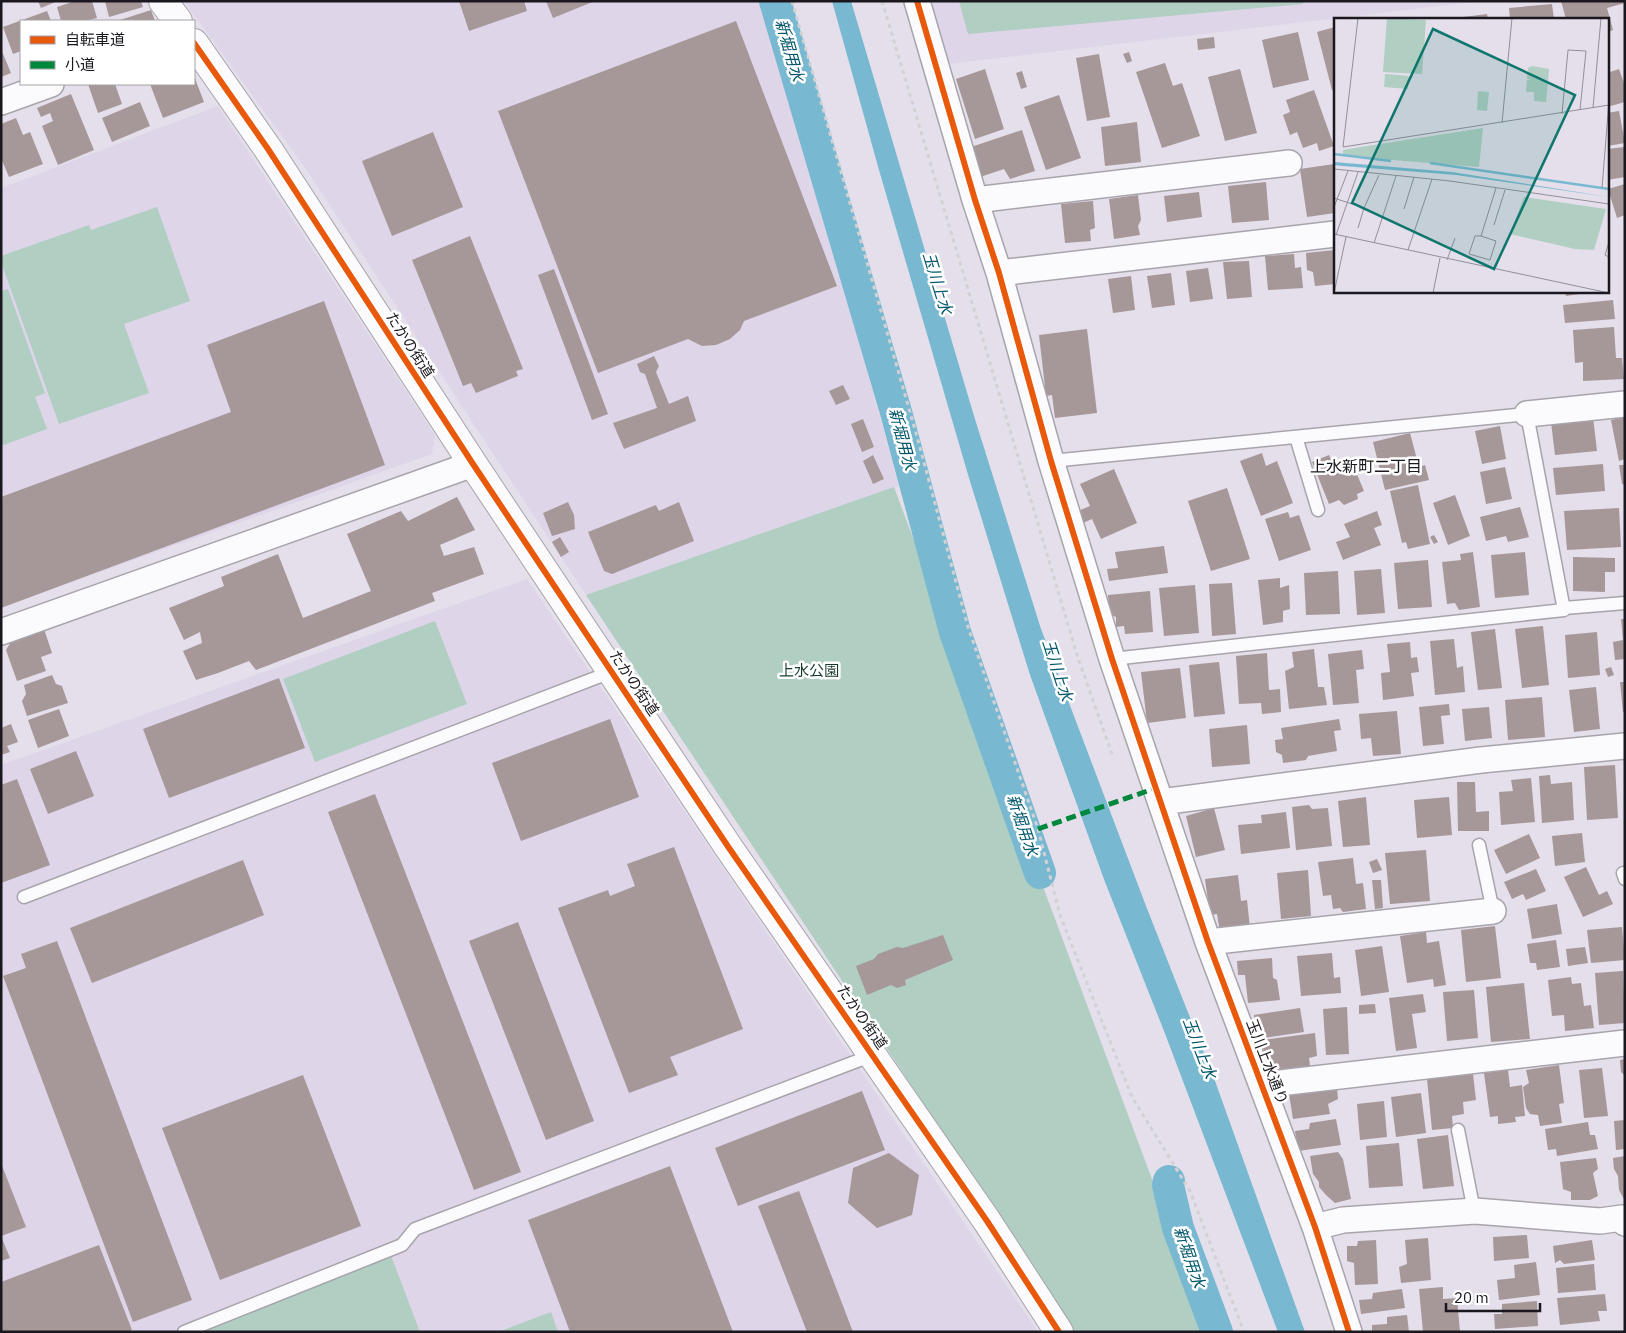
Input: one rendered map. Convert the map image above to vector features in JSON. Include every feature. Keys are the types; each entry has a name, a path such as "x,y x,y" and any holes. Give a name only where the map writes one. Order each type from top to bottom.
{"street":[{"path":"163,1 177,20"},
{"name":"玉川上水通り","path":"917,1 975,200 999,273 1051,461 1112,659 1208,942 1315,1227 1350,1332"},
{"name":"たかの街道","path":"195,44 274,157 473,464 611,672 987,1221 1059,1332"},
{"path":"1,102 48,85"},
{"path":"975,200 1289,163"},
{"path":"999,273 1334,234"},
{"path":"1527,414 1625,404"},
{"path":"1,632 473,464"},
{"path":"1161,802 1481,760 1625,746"},
{"path":"1208,942 1493,911"},
{"path":"1262,1086 1625,1043"},
{"path":"1315,1227 1343,1220 1474,1211 1600,1221 1624,1220"}],"lane":[{"path":"1051,461 1527,414 1564,608"},
{"path":"1296,437 1318,510"},
{"path":"1112,659 1625,602"},
{"path":"24,897 611,672"},
{"path":"1479,845 1493,911"},
{"path":"184,1332 402,1245 415,1229 873,1054"},
{"path":"1458,1130 1474,1211"}],"path":[{"path":"792,1 918,440 968,627 1038,829 1060,915 1132,1097 1190,1191 1244,1332"}],"shaded area":[{"path":"184,1 765,1 899,486 586,595 306,169"},
{"path":"929,1 1481,1 1334,18 948,64"},
{"path":"218,106 435,435 432,454 1,607 1,188"},
{"path":"527,579 1038,1332 1,1332 1,765"}],"green space":[{"path":"959,1 1303,1 1303,4 968,34"},
{"path":"157,207 190,301 124,324 149,393 59,424 1,262 1,256 89,225 91,230"},
{"path":"8,289 45,393 35,397 47,429 1,446 1,291"},
{"name":"上水公園","path":"894,487 1209,1332 1075,1332 586,595"},
{"path":"435,621 467,704 315,762 283,679"},
{"path":"390,1253 420,1332 182,1332"},
{"path":"551,1312 558,1332 498,1332"}],"water":[{"name":"玉川上水","path":"832,1 851,1 974,416 1041,629 1146,906 1215,1081 1305,1332 1278,1332 1164,1031 1105,882 1030,675 969,478"}],"building":[{"path":"38,1 58,1 41,8"},
{"path":"75,1 92,1 97,18 89,20 61,20 57,7"},
{"path":"105,1 141,1 143,7 109,17"},
{"path":"459,1 524,1 527,11 469,31"},
{"path":"546,1 595,1 553,18"},
{"path":"1561,1 1625,1 1625,3 1607,8 1613,30 1608,32 1608,18 1566,18"},
{"path":"1552,4 1554,18 1510,18 1509,8"},
{"path":"151,10 155,20 120,20"},
{"path":"47,11 51,20 22,20"},
{"path":"1487,14 1488,18 1455,18"},
{"path":"20,21 20,51 13,54 3,27"},
{"path":"736,21 837,286 744,321 740,330 730,339 716,345 702,346 688,339 598,373 498,111"},
{"path":"1334,27 1334,90 1332,90 1317,32"},
{"path":"1298,32 1309,80 1273,88 1262,40"},
{"path":"1214,37 1215,48 1198,50 1197,39"},
{"path":"1,49 11,73 1,77"},
{"path":"1129,52 1132,61 1127,63 1123,54"},
{"path":"1099,54 1110,117 1087,121 1076,58"},
{"path":"1165,63 1173,86 1182,83 1200,136 1162,148 1136,72"},
{"path":"985,69 1004,129 975,139 956,79"},
{"path":"1240,69 1257,133 1225,141 1208,77"},
{"path":"1619,69 1625,86 1625,102 1608,107 1608,73"},
{"path":"1022,71 1027,87 1021,89 1016,73"},
{"path":"195,79 204,102 163,118 150,85 195,85"},
{"path":"88,85 115,85 122,104 98,113"},
{"path":"1314,90 1334,146 1319,151 1317,143 1303,148 1297,132 1290,135 1283,115 1290,112 1286,100"},
{"path":"71,94 94,150 58,165 42,126 53,121 50,113 41,117 37,108"},
{"path":"1059,95 1081,158 1046,170 1024,107"},
{"path":"140,102 150,126 112,142 102,118"},
{"path":"1619,111 1625,143 1608,146 1608,113"},
{"path":"16,118 23,135 30,132 43,164 9,177 1,158 1,124"},
{"path":"1137,122 1141,162 1105,166 1101,127"},
{"path":"1022,130 1035,171 1010,179 1004,169 980,177 971,147"},
{"path":"433,132 463,207 392,236 362,161"},
{"path":"1625,147 1625,177 1608,180 1608,149"},
{"path":"1334,164 1334,213 1307,217 1300,169"},
{"path":"1266,182 1269,220 1232,223 1228,186"},
{"path":"1625,184 1625,215 1617,218 1608,189"},
{"path":"1199,192 1202,217 1167,222 1164,196"},
{"path":"1138,195 1141,220 1138,226 1140,235 1114,239 1109,199"},
{"path":"1093,201 1095,228 1090,230 1091,241 1065,243 1061,204"},
{"path":"470,236 523,369 516,371 518,376 476,393 471,383 463,386 412,260"},
{"path":"1334,250 1334,284 1315,286 1313,272 1307,270 1306,253"},
{"path":"1294,254 1295,268 1301,267 1303,288 1268,290 1265,256"},
{"path":"1249,261 1252,297 1227,299 1223,262"},
{"path":"1208,268 1213,299 1190,302 1186,271"},
{"path":"554,269 608,414 592,420 538,275"},
{"path":"1171,273 1175,305 1152,308 1147,276"},
{"path":"1131,276 1135,310 1113,313 1108,279"},
{"path":"1565,292 1594,292 1566,296"},
{"path":"1613,300 1615,319 1565,323 1563,305"},
{"path":"324,301 385,465 1,608 1,497 231,412 207,345"},
{"path":"1614,327 1616,358 1622,358 1624,379 1583,381 1583,362 1575,363 1573,330"},
{"path":"1087,329 1097,413 1055,418 1052,395 1046,396 1039,335"},
{"path":"654,356 659,366 656,372 669,404 688,396 696,421 624,449 613,423 657,408 645,374 640,372 637,364"},
{"path":"843,385 850,399 836,405 829,391"},
{"path":"1593,417 1597,451 1555,455 1551,422"},
{"path":"1625,417 1625,459 1619,461 1611,420"},
{"path":"863,419 874,447 862,452 851,424"},
{"path":"1500,426 1506,459 1482,464 1475,431"},
{"path":"1410,433 1419,467 1425,465 1429,480 1385,490 1373,442"},
{"path":"1262,453 1266,466 1277,461 1293,503 1261,516 1240,461"},
{"path":"873,455 884,479 873,484 863,461"},
{"path":"1329,455 1333,465 1350,458 1364,491 1357,494 1358,499 1344,505 1339,500 1329,504 1312,462"},
{"path":"1603,464 1605,491 1556,495 1553,468"},
{"path":"1619,465 1625,465 1625,485 1622,484"},
{"path":"1505,467 1512,499 1486,504 1480,472"},
{"path":"1114,469 1137,523 1101,539 1092,519 1083,523 1078,511 1090,506 1080,484"},
{"path":"1418,485 1430,544 1408,549 1406,542 1402,543 1390,491"},
{"path":"1227,488 1250,559 1211,571 1188,501"},
{"path":"1455,495 1470,536 1448,545 1433,503"},
{"path":"457,497 475,530 440,545 444,556 474,547 484,574 432,593 435,601 256,670 249,661 196,680 183,651 202,643 200,632 184,640 169,608 224,586 221,577 278,554 303,618 371,591 347,534 401,511 408,521"},
{"path":"568,502 574,515 575,529 552,536 543,513"},
{"path":"679,502 694,541 612,574 604,571 588,532 656,505 659,511"},
{"path":"1520,507 1529,537 1508,542 1506,536 1486,541 1480,517"},
{"path":"1619,508 1621,547 1567,550 1564,511"},
{"path":"1377,511 1382,525 1374,528 1381,545 1343,560 1336,542 1350,537 1344,524"},
{"path":"1288,512 1290,518 1299,515 1311,550 1279,561 1265,519"},
{"path":"1434,535 1438,542 1434,544 1430,537"},
{"path":"560,537 569,552 561,557 552,542"},
{"path":"1164,546 1168,573 1109,581 1107,569 1118,568 1115,552"},
{"path":"1473,552 1480,607 1459,610 1455,603 1447,604 1442,562 1461,560 1460,554"},
{"path":"1525,552 1529,595 1495,598 1491,555"},
{"path":"1573,557 1615,558 1615,572 1605,572 1605,592 1573,591"},
{"path":"1428,560 1432,607 1398,609 1394,563"},
{"path":"1381,569 1385,613 1357,615 1354,571"},
{"path":"1338,571 1340,614 1306,615 1304,573"},
{"path":"1280,578 1280,588 1289,585 1290,609 1283,611 1283,622 1263,625 1258,580"},
{"path":"1232,583 1236,634 1212,636 1209,584"},
{"path":"1195,585 1199,633 1164,636 1159,588"},
{"path":"1150,591 1153,632 1125,634 1124,626 1116,627 1116,617 1109,614 1108,595"},
{"path":"1621,619 1625,619 1625,659 1615,660 1613,642 1623,640"},
{"path":"1543,626 1549,685 1522,688 1515,629"},
{"path":"44,629 52,653 41,657 46,671 17,681 6,650 12,640"},
{"path":"1495,629 1502,688 1478,690 1471,632"},
{"path":"1597,632 1600,675 1568,678 1565,635"},
{"path":"1454,639 1457,668 1463,666 1465,692 1435,695 1430,641"},
{"path":"1410,642 1411,658 1417,657 1419,672 1411,673 1414,696 1383,700 1381,673 1390,672 1387,644"},
{"path":"1314,649 1318,687 1324,687 1327,705 1289,709 1285,671 1294,667 1292,652"},
{"path":"1362,650 1364,669 1356,670 1359,703 1333,705 1328,654"},
{"path":"1267,653 1269,690 1280,689 1281,712 1262,714 1261,703 1239,704 1236,656"},
{"path":"1219,662 1225,714 1194,717 1189,665"},
{"path":"1611,667 1614,675 1608,677 1605,669"},
{"path":"1180,668 1186,718 1147,723 1141,672"},
{"path":"52,675 56,684 62,686 68,703 27,716 22,701 26,694 24,685"},
{"path":"279,678 305,748 169,798 143,729"},
{"path":"1620,682 1625,682 1625,712 1623,712"},
{"path":"1596,687 1600,729 1574,732 1569,690"},
{"path":"1542,697 1545,737 1508,740 1505,700"},
{"path":"1449,704 1450,715 1441,716 1444,744 1423,746 1419,707"},
{"path":"1489,707 1492,738 1465,741 1462,709"},
{"path":"59,709 69,736 38,748 28,720"},
{"path":"1397,711 1401,754 1373,756 1371,738 1361,739 1359,714"},
{"path":"610,719 639,797 521,841 492,763"},
{"path":"1339,719 1341,730 1334,731 1337,751 1308,756 1306,760 1283,763 1282,755 1276,752 1275,740 1283,739 1281,728"},
{"path":"11,724 18,742 7,746 10,752 1,755 1,728"},
{"path":"1247,725 1250,764 1212,767 1209,729"},
{"path":"76,751 94,796 48,814 30,769"},
{"path":"1615,765 1618,818 1587,820 1584,767"},
{"path":"1550,775 1551,784 1572,782 1574,820 1542,823 1539,776"},
{"path":"1531,778 1535,822 1501,825 1499,792 1513,791 1511,780"},
{"path":"17,779 50,865 1,883 1,785"},
{"path":"1457,782 1475,782 1476,812 1489,811 1489,831 1458,831"},
{"path":"375,794 521,1172 474,1190 328,812"},
{"path":"1366,797 1370,845 1343,847 1338,801"},
{"path":"1449,797 1452,835 1417,838 1414,800"},
{"path":"1309,805 1312,809 1328,808 1332,846 1296,850 1292,807"},
{"path":"1214,808 1225,850 1196,857 1186,816"},
{"path":"1286,812 1290,848 1241,854 1238,825 1262,823 1261,815"},
{"path":"1582,833 1585,862 1555,866 1552,836"},
{"path":"1529,834 1540,858 1506,874 1494,850"},
{"path":"674,847 743,1029 670,1057 678,1075 629,1093 558,908 608,890 610,896 635,886 627,864"},
{"path":"1426,850 1430,901 1390,904 1385,853"},
{"path":"1353,858 1356,884 1363,883 1366,909 1343,912 1340,908 1333,909 1331,895 1323,896 1318,862"},
{"path":"1377,859 1382,870 1373,873 1369,862"},
{"path":"243,860 264,915 92,983 70,928"},
{"path":"1586,867 1599,895 1607,891 1613,904 1583,917 1564,877"},
{"path":"1536,869 1546,891 1526,900 1523,894 1512,899 1504,882"},
{"path":"1308,870 1311,916 1281,919 1277,873"},
{"path":"1238,875 1241,901 1247,900 1250,928 1220,932 1217,914 1210,915 1205,879"},
{"path":"1372,880 1381,880 1383,908 1375,909"},
{"path":"1557,904 1562,934 1532,939 1527,909"},
{"path":"518,922 594,1121 546,1140 469,941"},
{"path":"1495,926 1501,978 1466,982 1461,930"},
{"path":"1622,927 1625,960 1591,963 1587,930"},
{"path":"1426,932 1427,943 1439,941 1446,985 1434,987 1433,979 1407,983 1400,936"},
{"path":"943,935 953,960 905,980 906,985 897,988 891,985 867,995 856,966 874,959 878,954 897,947 903,948"},
{"path":"1556,940 1560,967 1537,970 1536,963 1530,963 1527,944"},
{"path":"57,941 192,1300 133,1322 3,976 26,968 21,954"},
{"path":"1382,946 1389,992 1361,996 1355,950"},
{"path":"1585,947 1588,963 1568,966 1566,949"},
{"path":"1332,953 1334,978 1340,977 1341,993 1301,996 1297,956"},
{"path":"1272,958 1273,978 1277,980 1280,1000 1248,1003 1245,975 1238,975 1237,961"},
{"path":"1623,971 1625,1023 1599,1025 1595,973"},
{"path":"1571,977 1572,984 1581,983 1584,1006 1591,1005 1594,1028 1565,1031 1564,1015 1552,1016 1548,980"},
{"path":"1524,983 1530,1039 1491,1042 1486,987"},
{"path":"1474,990 1478,1038 1447,1041 1443,992"},
{"path":"1423,994 1426,1012 1412,1014 1417,1048 1396,1051 1389,998"},
{"path":"1375,1004 1376,1013 1359,1014 1359,1005"},
{"path":"1347,1007 1349,1054 1326,1055 1323,1009"},
{"path":"1300,1008 1304,1032 1257,1039 1254,1015"},
{"path":"1315,1033 1317,1056 1309,1058 1310,1066 1266,1071 1262,1040"},
{"path":"1625,1059 1625,1076 1621,1072 1620,1060"},
{"path":"1559,1065 1564,1103 1559,1104 1562,1123 1540,1126 1538,1115 1530,1114 1526,1108 1523,1087 1529,1083 1526,1070"},
{"path":"1602,1068 1608,1116 1584,1118 1579,1070"},
{"path":"1508,1070 1510,1087 1522,1085 1525,1116 1515,1117 1516,1122 1498,1124 1498,1116 1490,1117 1484,1073"},
{"path":"1473,1074 1476,1100 1463,1102 1464,1114 1452,1116 1453,1128 1432,1130 1427,1079"},
{"path":"303,1075 361,1226 220,1280 162,1128"},
{"path":"1337,1088 1338,1099 1328,1104 1330,1114 1293,1119 1289,1094"},
{"path":"862,1091 885,1150 738,1206 715,1148"},
{"path":"1421,1093 1426,1133 1396,1137 1391,1097"},
{"path":"1384,1101 1387,1137 1360,1140 1357,1104"},
{"path":"1336,1119 1341,1145 1298,1151 1295,1131 1309,1129 1310,1123"},
{"path":"1625,1120 1625,1149 1616,1150 1614,1121"},
{"path":"1588,1122 1590,1135 1595,1135 1598,1149 1557,1156 1556,1149 1548,1150 1545,1129"},
{"path":"1448,1135 1454,1186 1423,1189 1417,1139"},
{"path":"1399,1143 1403,1186 1369,1188 1366,1146"},
{"path":"1338,1152 1343,1159 1351,1199 1335,1203 1319,1187 1319,1182 1313,1174 1310,1156"},
{"path":"889,1153 919,1175 912,1215 877,1228 848,1203 853,1168"},
{"path":"1625,1156 1625,1201 1619,1190 1618,1176 1614,1169 1613,1158"},
{"path":"1596,1158 1598,1169 1593,1173 1598,1196 1590,1200 1571,1200 1571,1192 1563,1189 1560,1162"},
{"path":"1,1163 26,1227 1,1236"},
{"path":"670,1166 733,1332 570,1332 528,1220"},
{"path":"799,1191 853,1332 807,1332 758,1206"},
{"path":"1527,1235 1529,1258 1494,1261 1493,1237"},
{"path":"1,1236 10,1258 1,1261"},
{"path":"1428,1238 1431,1280 1401,1283 1399,1267 1407,1264 1405,1240"},
{"path":"1376,1240 1378,1284 1355,1285 1354,1263 1347,1261 1347,1246 1357,1246 1358,1241"},
{"path":"1592,1240 1595,1260 1564,1264 1560,1260 1555,1263 1553,1246"},
{"path":"99,1245 132,1330 127,1332 1,1332 1,1282"},
{"path":"1536,1262 1540,1295 1499,1300 1497,1280 1515,1278 1514,1265"},
{"path":"1594,1264 1596,1290 1558,1293 1556,1268"},
{"path":"1443,1287 1443,1299 1457,1298 1460,1332 1423,1332 1419,1289"},
{"path":"1402,1289 1405,1308 1361,1314 1359,1300 1372,1299 1373,1293"},
{"path":"1605,1294 1607,1311 1598,1311 1600,1321 1560,1325 1557,1298"},
{"path":"1537,1301 1538,1326 1495,1329 1494,1314 1502,1314 1502,1304"},
{"path":"1407,1315 1409,1332 1372,1332 1372,1325 1387,1324 1387,1317"}],"waterway":[{"name":"新堀用水","path":"775,1 896,412 955,632 1040,873"},
{"name":"新堀用水","path":"1169,1181 1168,1185 1178,1228 1217,1332"}],"marked path":[{"path":"1038,829 1156,788"}],"cycle path":[{"path":"917,1 975,200 999,273 1051,461 1112,659 1208,942 1315,1227 1349,1332"},
{"path":"195,44 268,149 473,464 729,848 987,1221 1059,1332"}],"district":[{"name":"上水新町二丁目","path":"1366,466"}]}
